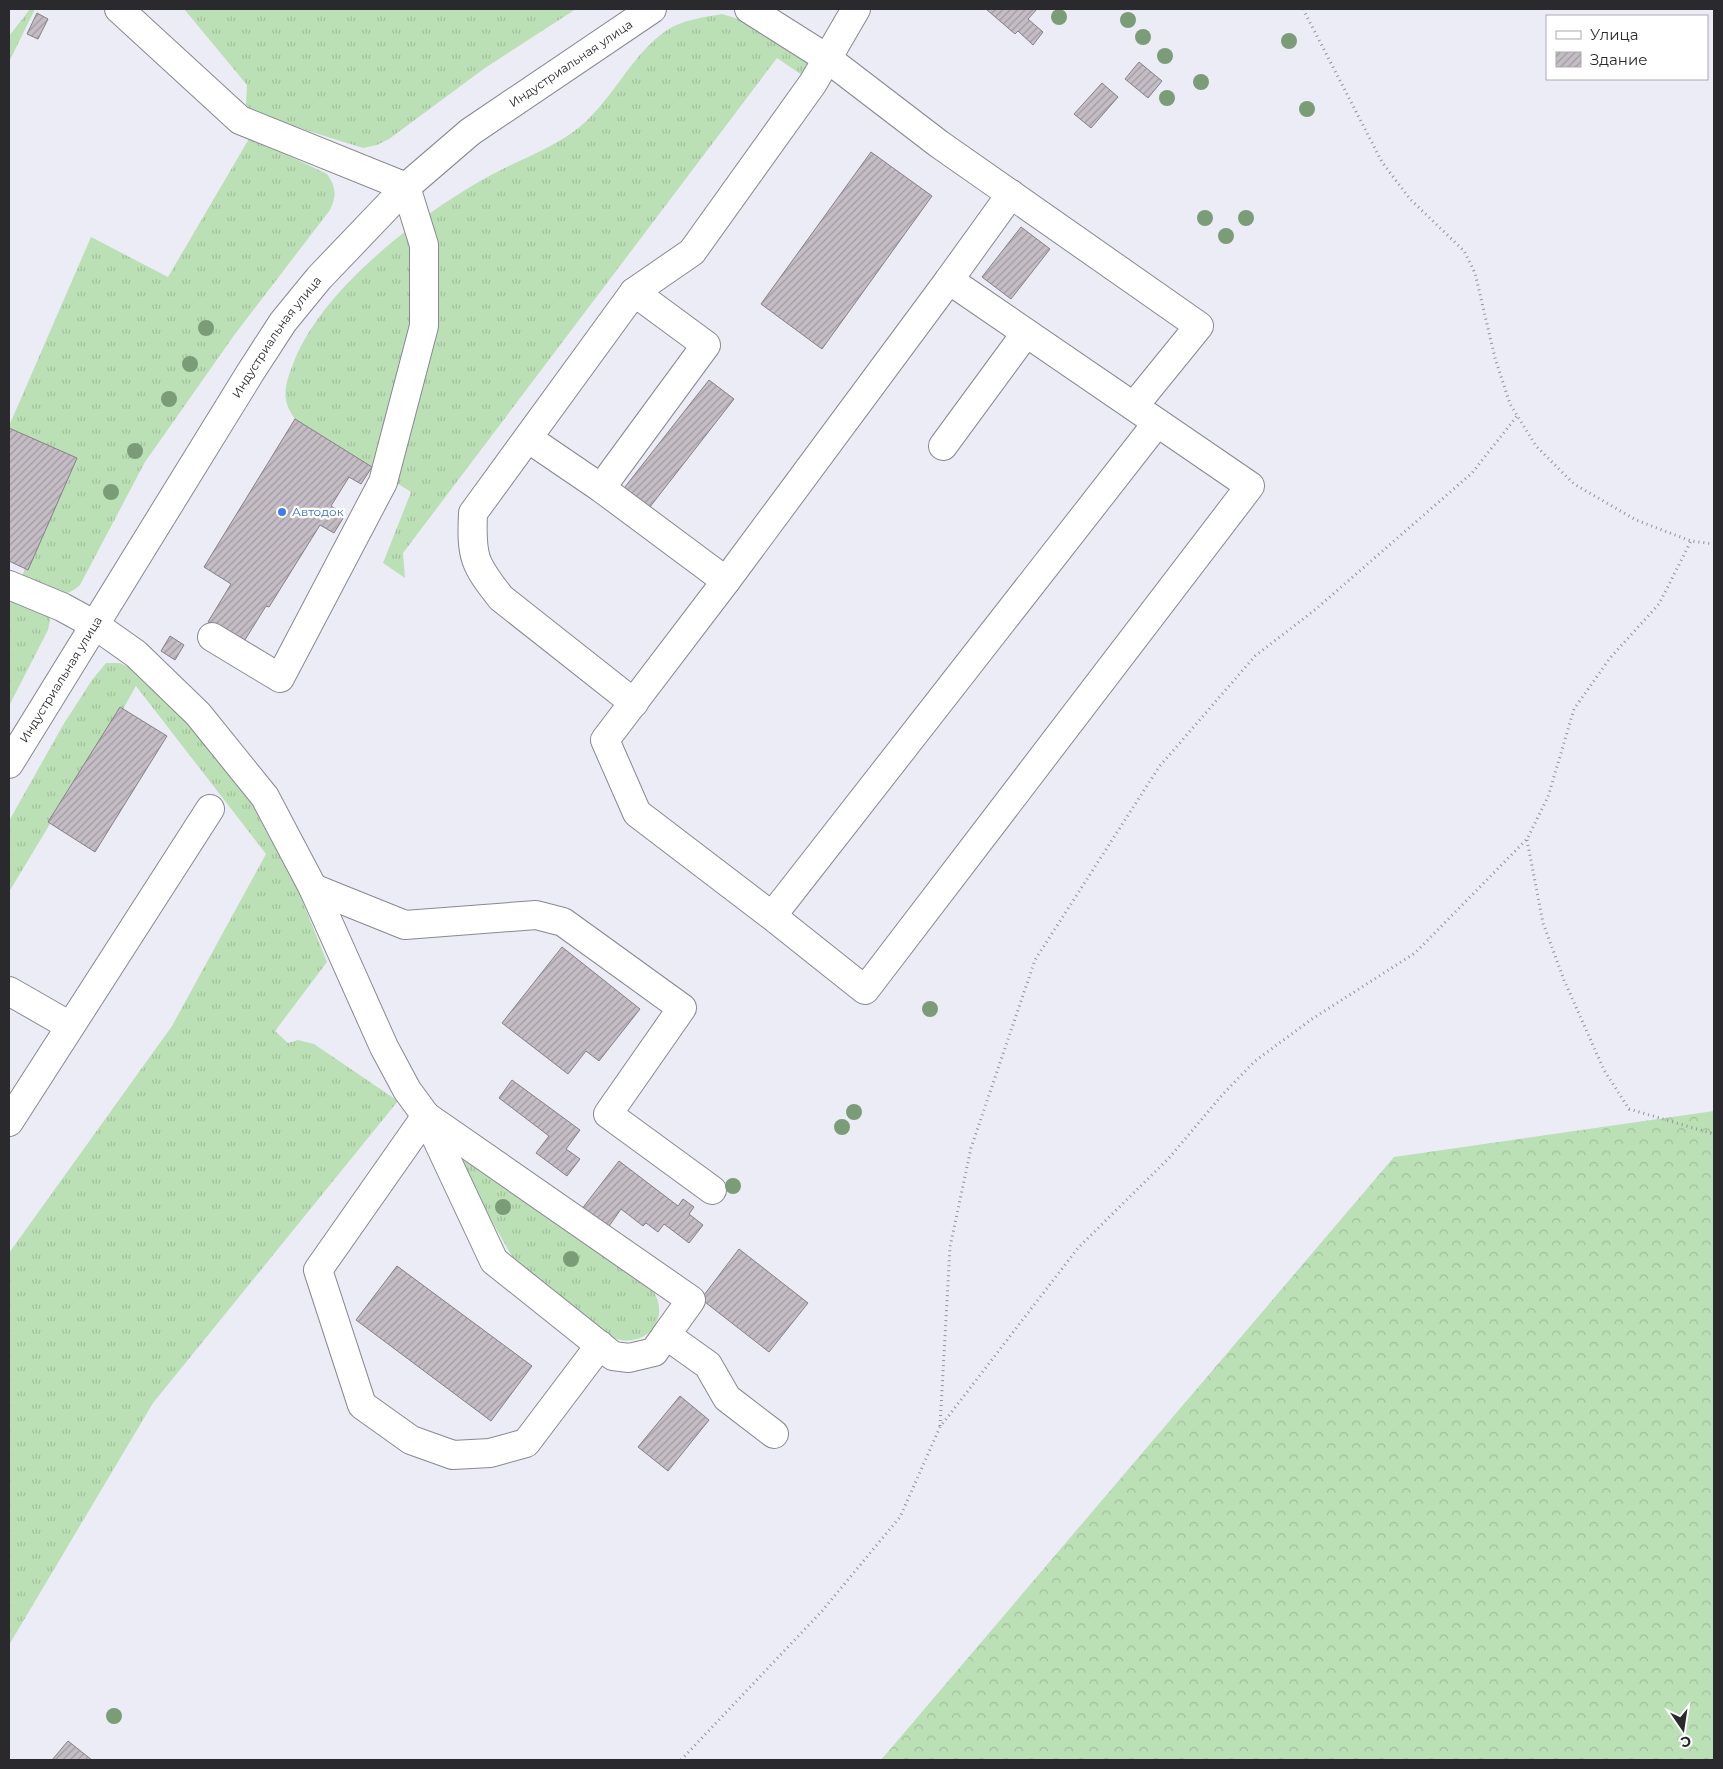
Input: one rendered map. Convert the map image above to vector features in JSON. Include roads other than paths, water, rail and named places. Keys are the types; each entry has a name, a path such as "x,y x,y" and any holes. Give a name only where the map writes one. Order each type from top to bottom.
{"street":[{"path":"119,9 240,120 406,187 424,245 424,326 383,482 280,678 212,637"},
{"name":"Индустриальная улица","path":"9,764 283,322 319,278 406,187 470,132 652,9"},
{"path":"749,9 828,59 939,144 1198,326 1134,406"},
{"path":"634,703 501,598 486,579 474,557 473,513 529,439 634,292 692,252 813,83 856,9"},
{"path":"949,280 1250,486 865,990 772,916 637,814 605,740 726,581 1012,194"},
{"path":"601,488 706,345 634,292"},
{"path":"943,446 1026,333"},
{"path":"772,916 1157,423"},
{"path":"529,439 601,488 726,581"},
{"path":"9,585 62,607 95,625 136,654 198,714 265,797 313,888 384,1047 407,1090 426,1116 494,1261 613,1356 640,1357 654,1352 690,1300 426,1116"},
{"path":"9,1122 210,809"},
{"path":"313,888 404,925 536,915 563,922 682,1008 608,1114 712,1190"},
{"path":"9,992 70,1026"},
{"path":"426,1116 318,1270 362,1405 411,1440 453,1455 490,1453 526,1443 600,1345"},
{"path":"666,1335 708,1365 727,1398 774,1434"}],"place":[{"name":"Автодок","path":"282,512"}]}
